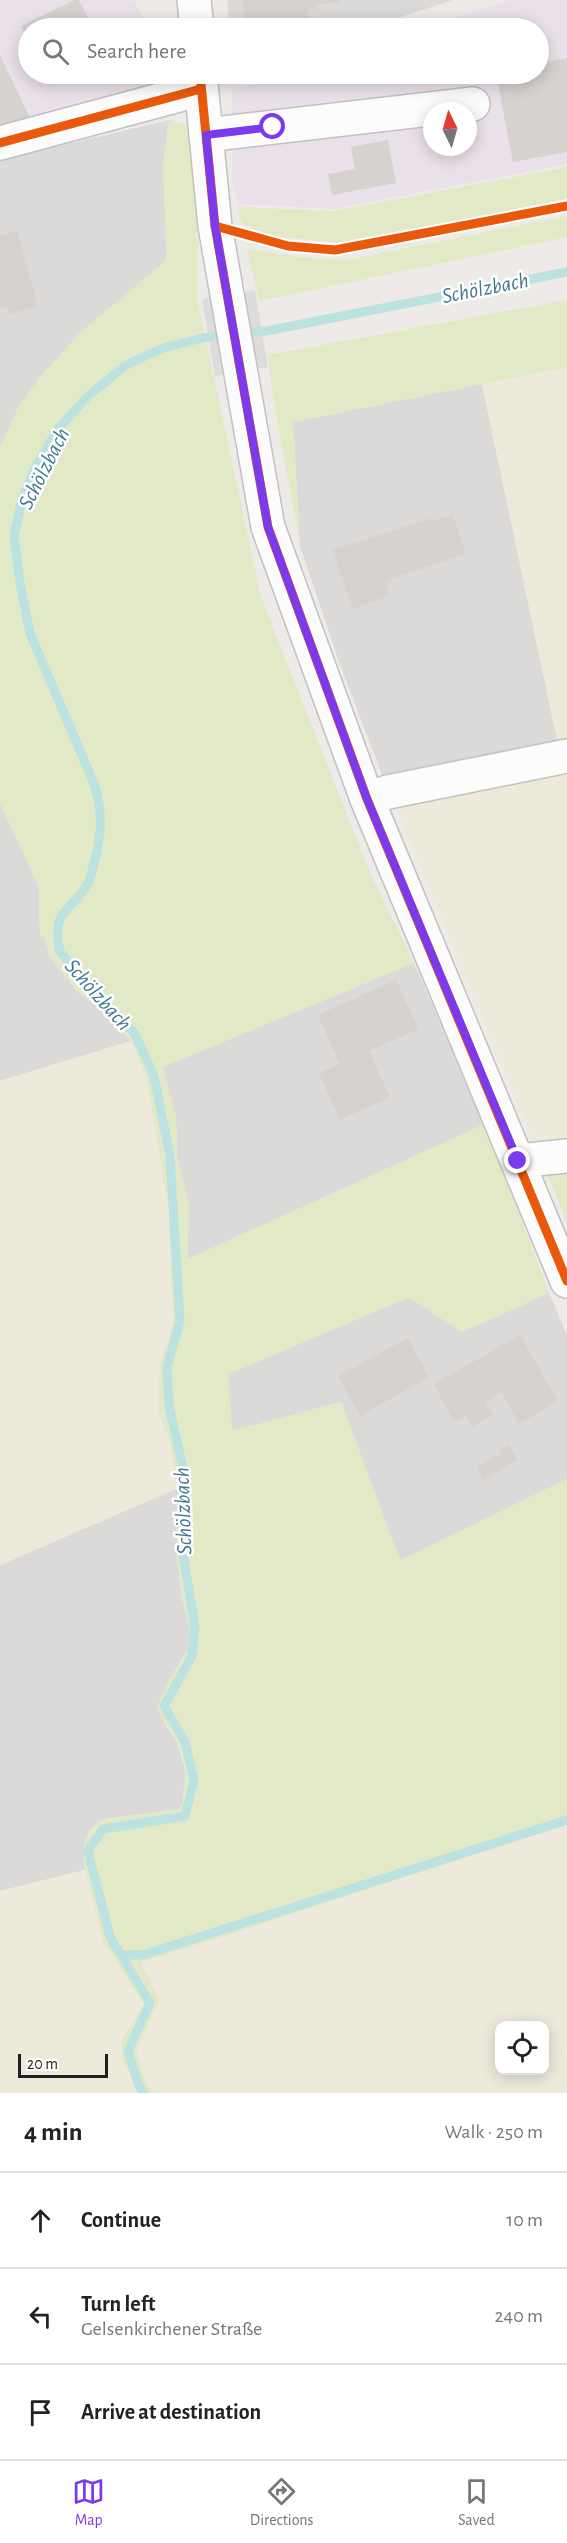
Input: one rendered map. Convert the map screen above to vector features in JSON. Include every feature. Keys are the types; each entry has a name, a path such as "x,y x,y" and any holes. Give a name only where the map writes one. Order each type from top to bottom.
{"street":[{"path":"0,143 191,84"},
{"path":"201,84 215,226 268,527 367,799 567,1281"},
{"path":"206,135 423,110"},
{"path":"367,799 388,792 567,756"},
{"path":"518,1161 567,1156"}],"shaded area":[{"path":"0,0 134,0 142,18 18,18 18,84 147,85 0,126"},
{"path":"227,0 453,0 398,18 228,18"},
{"path":"511,0 567,0 567,164 334,209 238,204 232,181 232,91 254,84 549,84 549,18 455,18"},
{"path":"169,120 163,167 167,260 82,331 41,376 19,406 0,448 0,160"},
{"path":"255,290 268,367 215,376 202,299"},
{"path":"567,367 567,748 559,749 482,384"},
{"path":"482,384 559,749 386,785 339,662 300,546 293,422"},
{"path":"567,763 567,1169 546,1171 392,798"},
{"path":"0,803 39,887 40,936 44,936 50,957 78,992 92,1002 131,1041 0,1081"},
{"path":"414,963 485,1124 187,1260 189,1207 177,1157 176,1117 162,1067"},
{"path":"131,1041 147,1080 169,1212 174,1321 160,1363 158,1409 170,1442 178,1488 0,1565 0,1081"},
{"path":"549,1293 567,1335 567,1479 400,1561 341,1402 232,1431 228,1374 409,1297 462,1332"},
{"path":"178,1488 176,1552 183,1603 190,1626 188,1649 168,1682 164,1723 178,1744 186,1773 181,1809 104,1819 90,1829 84,1845 85,1870 0,1891 0,1565"},
{"path":"567,1825 567,2093 155,2093 146,2083 136,2052 160,2000 141,1964"},
{"path":"85,1870 103,1941 144,2006 122,2039 121,2057 138,2093 0,2093 0,1891"}],"green space":[{"path":"169,120 197,127 198,304 261,597 370,873 414,963 163,1067 176,1117 177,1157 189,1207 187,1259 485,1124 549,1293 462,1332 409,1297 228,1374 232,1431 341,1402 400,1560 567,1479 567,1825 141,1963 160,2000 136,2052 146,2083 155,2093 138,2093 121,2057 122,2039 144,2005 103,1941 85,1870 84,1845 90,1829 104,1819 181,1809 185,1776 184,1760 176,1739 157,1707 168,1682 188,1649 190,1626 183,1603 176,1552 178,1488 170,1443 158,1409 160,1363 174,1320 169,1212 147,1080 131,1041 92,1002 78,992 50,957 44,936 40,937 39,887 0,803 0,448 19,406 41,376 82,331 167,260 163,167"},
{"path":"567,167 567,199 342,243 270,236 242,223 238,207 334,211"},
{"path":"567,216 567,237 259,301 247,248 299,257 346,260"},
{"path":"567,300 567,367 293,422 300,546 272,391 268,355"},
{"path":"567,1169 567,1222 546,1171"}],"building":[{"path":"79,0 88,18 38,18"},
{"path":"243,0 340,0 340,3 317,4 317,8 308,9 309,18 244,18"},
{"path":"0,55 30,118 0,125"},
{"path":"567,58 567,152 513,162 498,84 549,84 549,62"},
{"path":"388,140 396,183 332,195 328,174 355,169 351,147"},
{"path":"17,231 38,306 9,314 7,307 0,309 0,236"},
{"path":"453,515 466,554 385,581 390,596 352,609 332,550 431,518 432,521"},
{"path":"396,980 418,1029 369,1051 390,1097 340,1120 319,1073 340,1064 318,1015"},
{"path":"520,1335 558,1401 519,1424 501,1392 485,1402 493,1415 472,1427 466,1416 454,1422 434,1384"},
{"path":"408,1338 429,1377 360,1416 338,1376"},
{"path":"509,1445 517,1460 483,1480 476,1467 502,1453 500,1449"}],"waterway":[{"name":"Schölzbach","path":"144,2093 139,2086 128,2051 150,2003 110,1937 88,1851 103,1829 185,1816 194,1780 185,1742 164,1706 192,1656 195,1626 183,1555 185,1477 169,1406 167,1367 180,1321 170,1156 154,1076 135,1034 60,952 58,939 60,920 90,880 99,843 100,816 95,786 30,633 14,536 22,499 35,468 58,429 88,396 126,365 163,348 203,338 266,331 567,272"},
{"path":"121,1955 143,1955 567,1820"}],"cycle path":[{"path":"201,84 215,226 268,527 367,799 567,1281"},
{"path":"0,143 201,89"},
{"path":"215,226 288,246 335,250 567,206"}],"route":[{"path":"273,127 206,135 215,226 268,527 367,799 518,1161"}]}
